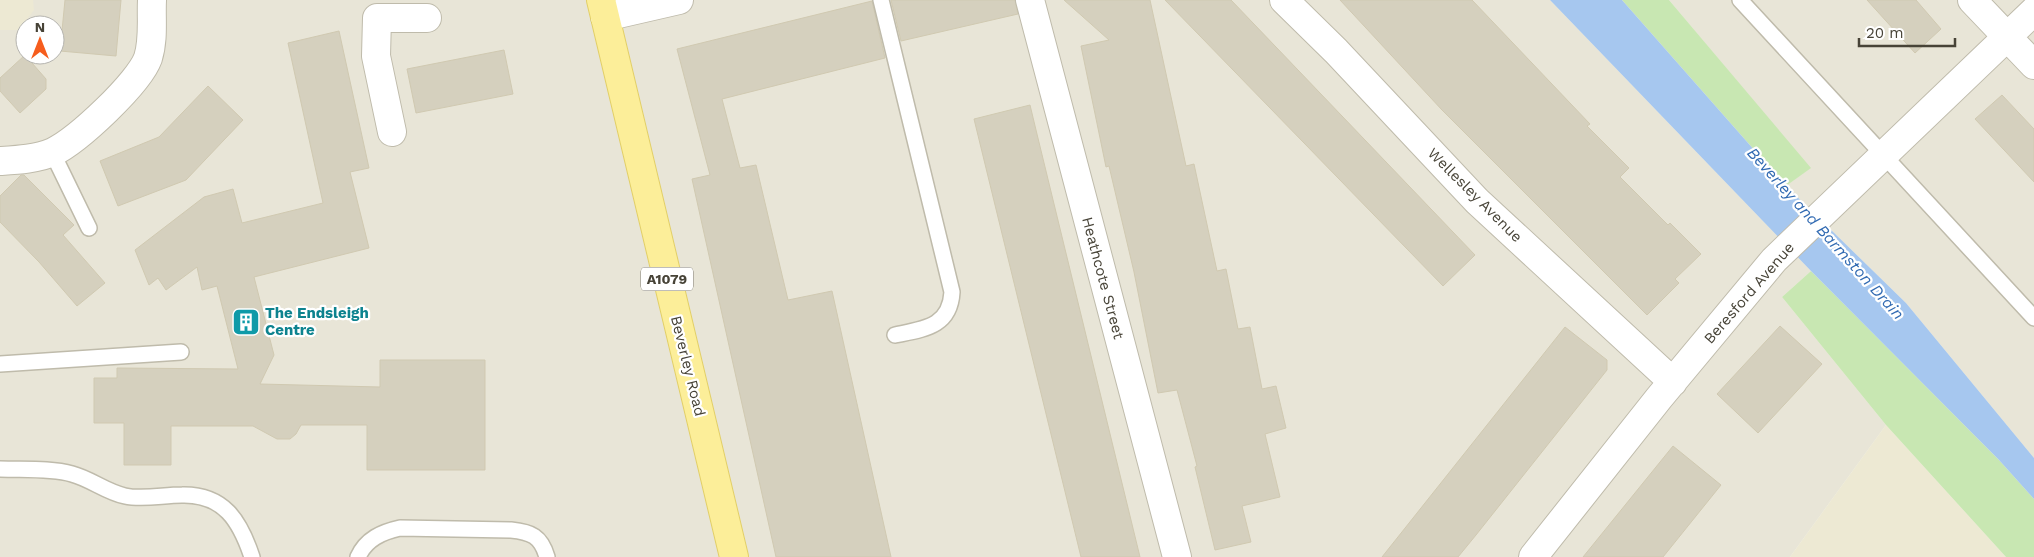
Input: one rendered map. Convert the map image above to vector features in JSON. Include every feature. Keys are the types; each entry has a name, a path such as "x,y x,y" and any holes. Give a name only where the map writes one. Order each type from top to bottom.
{"main road":[{"name":"Beverley Road","path":"603,9 734,557"}],"street":[{"path":"0,161 24,160 52,152 74,138 116,100 135,79 147,60 152,33 152,0"},
{"path":"603,9 679,0"},
{"name":"Heathcote Street","path":"1030,0 1177,557"},
{"name":"Wellesley Avenue","path":"1284,0 1336,51 1477,201 1673,382"},
{"path":"1972,0 2034,65"},
{"path":"392,132 376,56 375,9 427,18"},
{"name":"Beresford Avenue","path":"1533,557 1673,382 1774,260 2034,11"}],"lane":[{"path":"881,0 952,292 951,302 942,320 929,327 896,335"},
{"path":"1740,0 2034,318"},
{"path":"52,152 89,228"},
{"path":"0,364 181,352"},
{"path":"0,469 72,474 126,496 150,498 182,495 202,496 215,501 226,509 238,524 252,557"},
{"path":"358,557 361,550 373,538 386,531 400,528 421,528 528,532 539,539 547,557"}],"shaded area":[{"path":"0,0 1550,0 1811,271 1782,297 1886,425 1790,557 0,557"},
{"path":"0,0 33,0 34,10 30,15 15,15 15,30 0,30"},
{"path":"1669,0 2034,0 2034,458 1906,303 1786,186 1810,168"},
{"path":"1886,425 2006,557 1790,557"}],"green space":[{"path":"1622,0 1669,0 1811,168 1786,186"},
{"path":"1811,271 1999,460 2034,499 2034,557 2006,557 1886,425 1782,297"}],"water":[{"name":"Beverley and Barmston Drain","path":"1550,0 1622,0 1786,186 1906,303 2034,458 2034,499 1999,460 1811,271"}],"building":[{"path":"65,0 121,0 116,56 65,51"},
{"path":"891,0 1015,0 1018,14 901,41"},
{"path":"1064,0 1150,0 1186,166 1194,164 1217,271 1226,269 1238,329 1250,327 1262,389 1276,386 1286,428 1265,434 1280,497 1242,506 1251,542 1215,550 1195,467 1197,466 1177,390 1158,393 1134,272 1109,166 1106,167 1081,46 1109,40"},
{"path":"1165,0 1231,0 1475,255 1443,286"},
{"path":"1340,0 1472,0 1590,124 1587,126 1629,168 1620,177 1668,225 1670,223 1701,254 1675,279 1679,283 1647,315 1442,110"},
{"path":"1867,0 1916,0 1941,29 1915,53"},
{"path":"872,1 885,58 722,99 740,168 756,165 788,300 832,291 891,557 776,557 692,179 710,175 677,49"},
{"name":"The Endsleigh Centre","path":"339,31 369,168 350,172 369,248 254,277 274,355 260,384 380,387 380,360 485,360 485,470 367,470 367,425 301,425 296,434 290,439 277,439 253,426 171,426 171,465 124,465 124,423 94,423 94,378 117,378 117,368 238,369 217,286 202,290 197,267 166,290 158,278 149,285 135,250 204,197 233,189 242,223 323,203 288,43"},
{"path":"504,50 513,94 416,113 407,69"},
{"path":"15,64 34,65 46,79 46,89 20,113 0,91 0,78"},
{"path":"208,86 243,120 186,180 118,206 100,161 159,137"},
{"path":"2002,95 2034,129 2034,182 1975,119"},
{"path":"1030,105 1140,557 1081,557 974,119"},
{"path":"21,175 24,175 74,225 63,235 105,283 77,306 39,262 0,222 0,196"},
{"path":"1780,326 1822,364 1758,433 1717,394"},
{"path":"1565,327 1607,360 1607,370 1476,535 1458,557 1382,557"},
{"path":"1673,446 1721,485 1663,557 1583,557"}],"place":[{"name":"The Endsleigh Centre","path":"246,322"}]}
